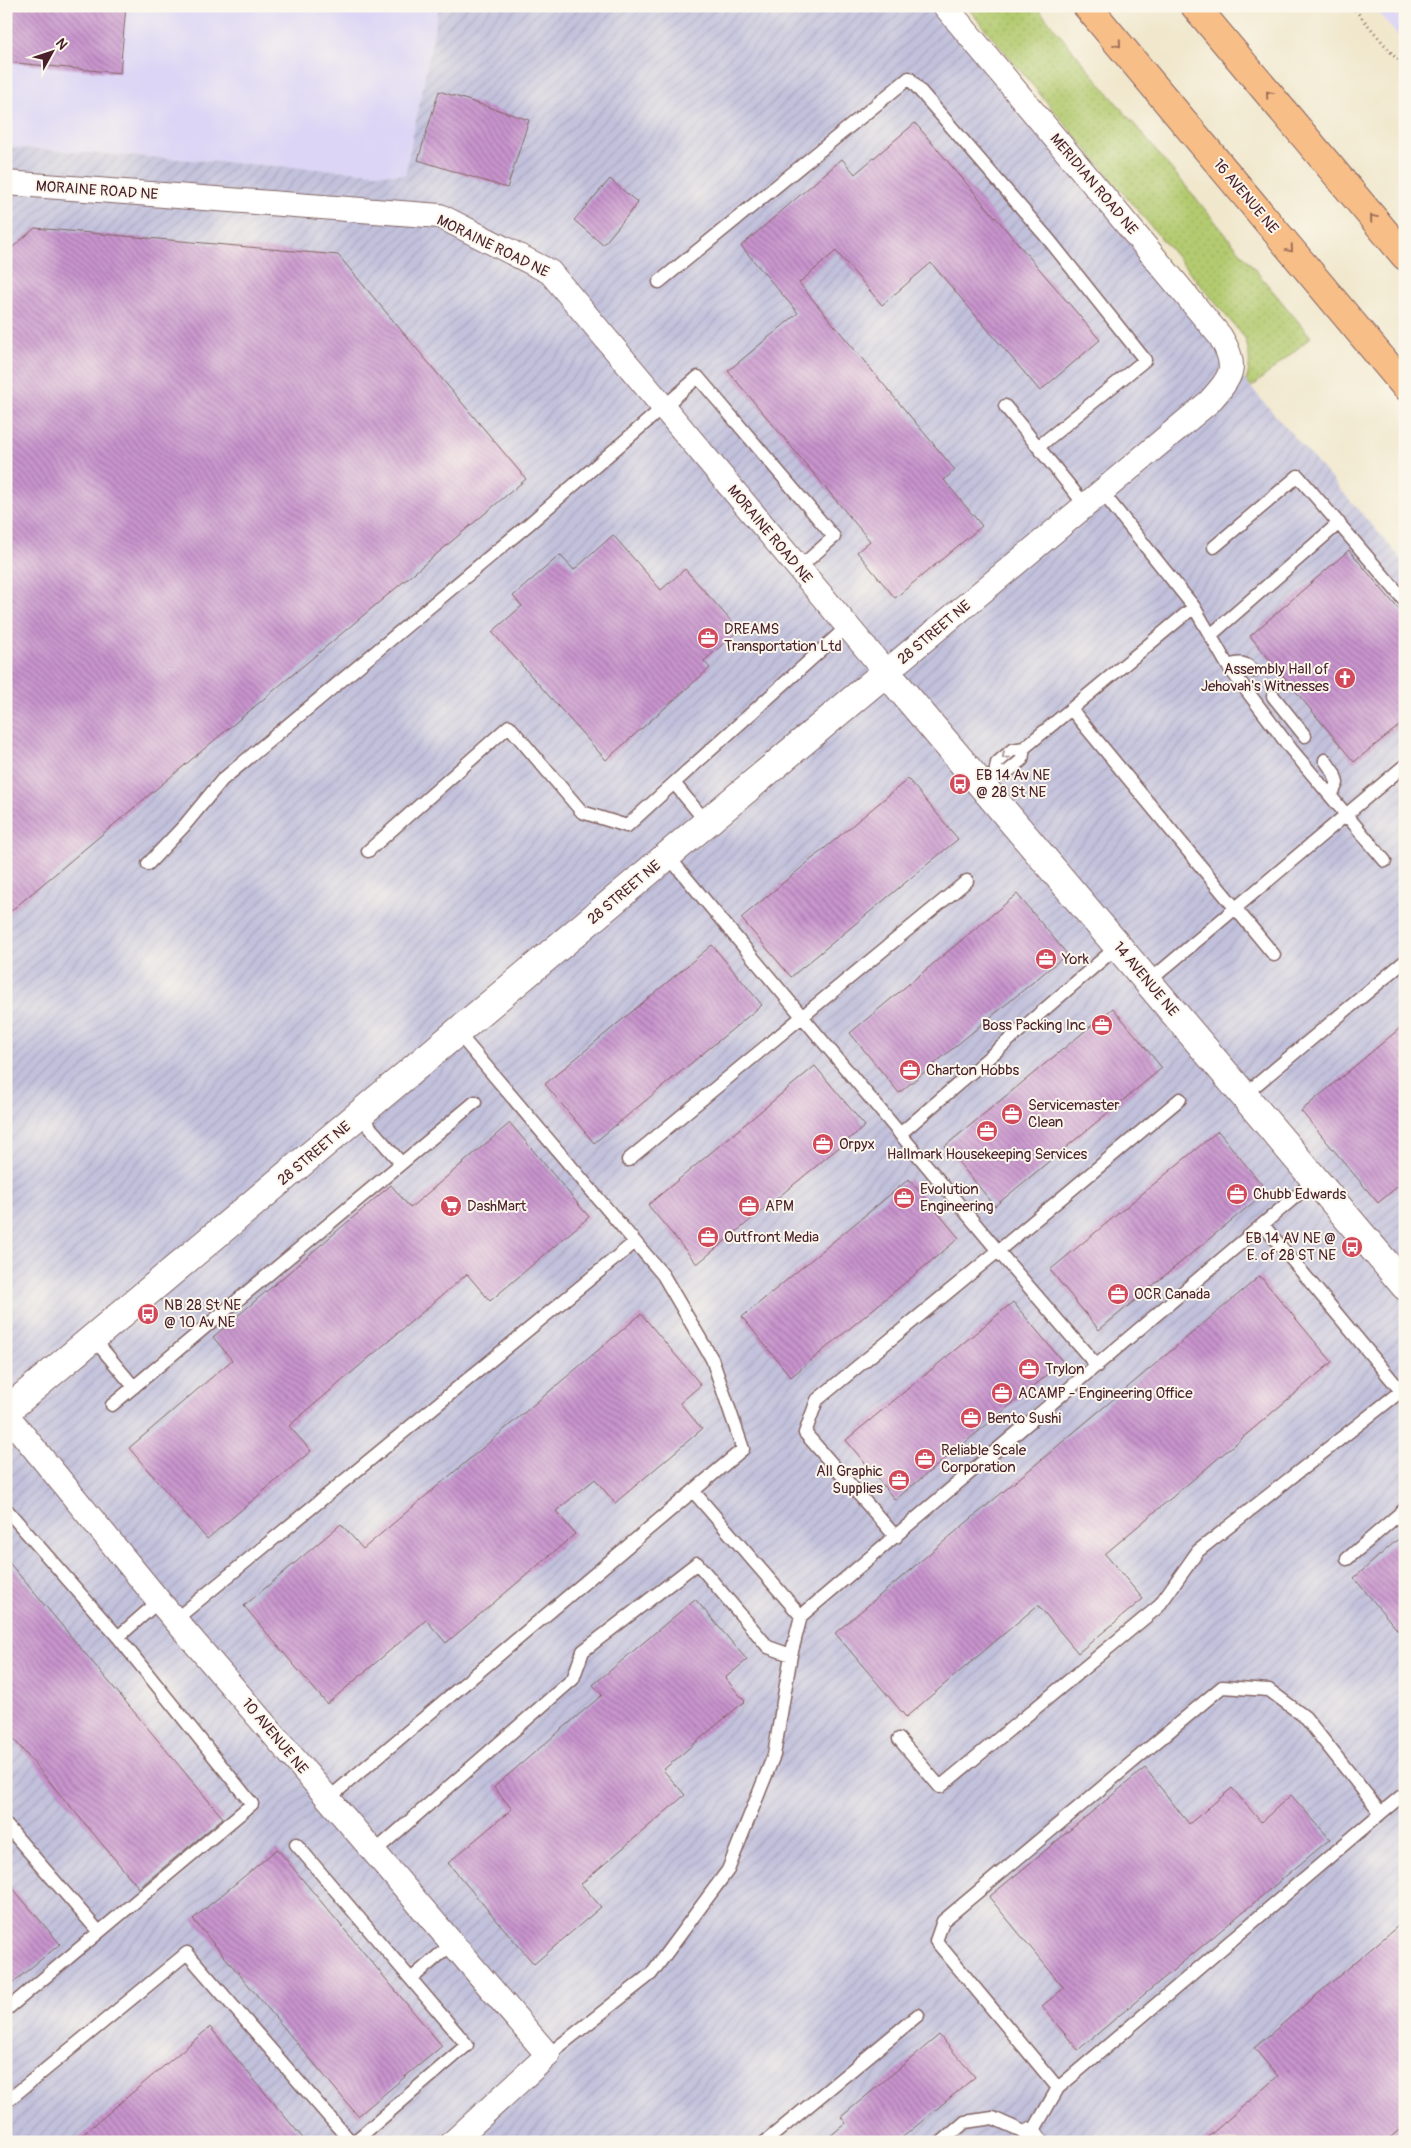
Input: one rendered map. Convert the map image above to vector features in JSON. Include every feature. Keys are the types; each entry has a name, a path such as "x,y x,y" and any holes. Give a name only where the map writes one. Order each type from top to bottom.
{"highway":[{"name":"16 AVENUE NE","path":"1086,6 1405,386"},
{"path":"1196,6 1405,256"}],"street":[{"name":"MERIDIAN ROAD NE","path":"946,6 1220,336 1230,353 1232,366"},
{"name":"MORAINE ROAD NE","path":"6,183 440,216 550,272 886,672"},
{"name":"28 STREET NE","path":"6,1412 1209,402 1225,384 1232,366"},
{"name":"14 AVENUE NE","path":"886,672 989,779 1118,946 1405,1286"},
{"name":"10 AVENUE NE","path":"6,1412 159,1601 548,2055"},
{"path":"453,2142 548,2055"}],"lane":[{"path":"659,282 909,78 1050,241 1146,360 1038,447"},
{"path":"148,864 184,826 222,780 499,550 698,377 834,537 799,568"},
{"path":"1005,406 1038,447 1093,499 1194,607 1212,634 1228,666 1291,749 1385,861"},
{"path":"1214,547 1298,476 1405,601"},
{"path":"1212,634 1339,523"},
{"path":"989,779 1006,773 1022,760 1024,748 1194,607"},
{"path":"368,852 509,726 582,812 626,826 848,626"},
{"path":"1228,666 1238,662 1246,664 1254,671"},
{"path":"1273,696 1304,736"},
{"path":"1072,709 1274,955"},
{"path":"1325,760 1334,773 1337,783 1331,796"},
{"path":"1148,982 1405,765"},
{"path":"674,783 707,823"},
{"path":"668,856 998,1251 1097,1366"},
{"path":"628,1160 967,880"},
{"path":"900,1134 1118,946"},
{"path":"1244,1095 1405,960"},
{"path":"329,1798 743,1449 712,1359 663,1275 457,1032"},
{"path":"896,1538 805,1433 817,1400 1180,1099"},
{"path":"112,1405 474,1102"},
{"path":"359,1114 401,1163"},
{"path":"548,2055 651,1974 728,1870 774,1755 791,1655 801,1616 896,1538 1315,1180"},
{"path":"899,1738 940,1787 1158,1607 1198,1551 1403,1390 1263,1225"},
{"path":"176,1619 636,1242"},
{"path":"93,1338 134,1387"},
{"path":"693,1491 801,1616"},
{"path":"6,1509 118,1637 252,1804 6,2010"},
{"path":"1347,1559 1405,1509"},
{"path":"374,1852 573,1679 583,1651 697,1563 768,1647 791,1655"},
{"path":"118,1637 159,1601"},
{"path":"1058,2088 936,1941 943,1921 1222,1687 1268,1690 1305,1718 1381,1813"},
{"path":"942,2142 965,2122 993,2118 1033,2138 1058,2088 1405,1793"},
{"path":"6,1825 99,1932"},
{"path":"6,2102 187,1953 352,2142 467,2045 296,1844"},
{"path":"411,1979 453,1943"},
{"path":"765,2142 918,2014"}],"path":[{"path":"1352,6 1405,70"}],"shaded area":[{"path":"6,6 439,6 405,175 6,147"},
{"path":"439,6 945,6 1232,366 1405,563 1405,2142 6,2142 6,147 405,175"},
{"path":"1373,6 1405,6 1405,44"}],"green space":[{"path":"966,6 1036,6 1311,337 1252,387 1246,381 1249,359 1245,338"}],"building":[{"path":"6,6 126,6 120,73 6,62"},
{"path":"439,91 529,120 507,188 418,160"},
{"path":"915,123 1100,340 1040,391 931,263 882,305 836,251 799,283 955,470 944,480 982,526 895,598 857,552 870,541 728,371 798,313 741,246 842,159 855,174"},
{"path":"610,179 638,203 603,245 574,220"},
{"path":"35,228 338,255 526,479 6,915 6,253"},
{"path":"613,535 661,590 685,569 739,630 704,661 710,668 606,760 492,632 522,606 513,596 560,555 574,570"},
{"name":"Assembly Hall of Jehovah's Witnesses","path":"1349,550 1405,617 1405,721 1354,762 1250,636"},
{"path":"908,779 958,839 791,977 741,918"},
{"path":"1017,894 1067,954 899,1093 850,1033"},
{"path":"712,945 762,1005 594,1143 545,1084"},
{"path":"1113,1008 1162,1068 995,1206 945,1146"},
{"path":"1405,1024 1405,1180 1378,1203 1301,1111"},
{"path":"815,1066 865,1126 697,1264 648,1205"},
{"path":"510,1123 589,1217 490,1301 467,1274 289,1426 311,1451 207,1539 129,1448 232,1360 213,1337 391,1185 410,1208"},
{"path":"1218,1131 1267,1191 1099,1330 1050,1270"},
{"path":"909,1179 959,1238 791,1377 742,1317"},
{"path":"1260,1276 1332,1362 1105,1554 1143,1599 1078,1653 1038,1605 906,1717 835,1633"},
{"path":"1013,1302 1063,1362 895,1500 846,1440"},
{"path":"641,1314 701,1385 680,1403 702,1429 615,1503 595,1479 556,1511 575,1534 446,1643 426,1620 327,1704 244,1606 341,1524 363,1549"},
{"path":"1405,1533 1405,1639 1354,1578"},
{"path":"6,1559 223,1818 139,1888 6,1730"},
{"path":"695,1599 747,1660 725,1678 745,1701 663,1770 685,1795 581,1884 601,1907 534,1964 448,1863 512,1809 494,1787 602,1695 593,1685"},
{"path":"1145,1768 1189,1824 1232,1788 1261,1822 1291,1795 1330,1839 1078,2050 1042,2006 1064,1988 989,1897"},
{"path":"277,1849 442,2046 358,2116 193,1919"},
{"path":"6,1880 60,1944 6,1988"},
{"path":"1398,1926 1405,1935 1405,2125 1385,2142 1202,2142 1278,2076 1254,2048"},
{"path":"210,2027 306,2142 74,2142"},
{"path":"939,2035 975,2077 897,2142 823,2142 846,2123 841,2117"}],"place":[{"name":"DREAMS Transportation Ltd","path":"708,638"},
{"name":"Assembly Hall of Jehovah's Witnesses","path":"1345,678"},
{"name":"EB 14 Av NE @ 28 St NE","path":"960,784"},
{"name":"York","path":"1046,959"},
{"name":"Boss Packing Inc","path":"1102,1025"},
{"name":"Charton Hobbs","path":"910,1070"},
{"name":"Servicemaster Clean","path":"1012,1114"},
{"name":"Hallmark Housekeeping Services","path":"987,1131"},
{"name":"Orpyx","path":"823,1144"},
{"name":"Chubb Edwards","path":"1237,1194"},
{"name":"Evolution Engineering","path":"904,1198"},
{"name":"DashMart","path":"451,1206"},
{"name":"APM","path":"749,1206"},
{"name":"Outfront Media","path":"708,1237"},
{"name":"EB 14 AV NE @ E. of 28 ST NE","path":"1352,1247"},
{"name":"OCR Canada","path":"1118,1294"},
{"name":"NB 28 St NE @ 10 Av NE","path":"148,1314"},
{"name":"Trylon","path":"1029,1369"},
{"name":"ACAMP - Engineering Office","path":"1002,1393"},
{"name":"Bento Sushi","path":"971,1418"},
{"name":"Reliable Scale Corporation","path":"925,1459"},
{"name":"All Graphic Supplies","path":"899,1480"}]}
